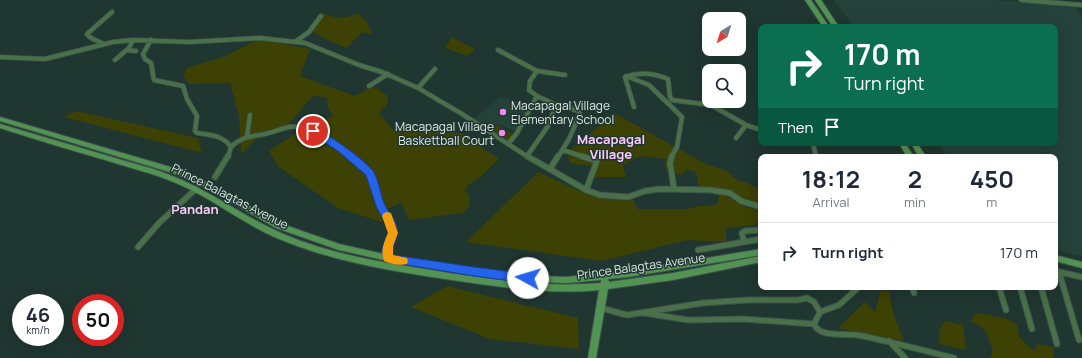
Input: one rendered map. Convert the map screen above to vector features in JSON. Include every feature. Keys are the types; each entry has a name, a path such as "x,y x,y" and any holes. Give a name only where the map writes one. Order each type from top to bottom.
{"main road":[{"path":"808,0 824,24"},
{"path":"818,0 834,24"},
{"name":"Prince Balagtas Avenue","path":"0,119 175,171 206,185 279,226 339,248 388,258 474,272 540,279 605,281 669,276 758,260"},
{"name":"Prince Balagtas Avenue","path":"0,126 169,177 196,189 271,232 313,249 364,262 514,286 567,288 758,253"},
{"path":"1058,259 1082,264"},
{"path":"592,358 605,281"}],"street":[{"path":"1021,0 1082,4"},
{"path":"104,44 86,34 105,16 112,12"},
{"path":"295,42 309,32 321,16"},
{"path":"0,57 45,59 104,44 133,40 195,42 260,38 295,42 324,50 359,65 388,74 418,88 462,114 527,156 586,190 600,195 628,197 645,191 659,189 725,192 733,195 741,201 758,206"},
{"path":"115,60 127,50 133,40"},
{"path":"151,40 143,54 145,59 151,63 154,80 183,86 187,100 197,116 195,131 197,133 210,134 220,138 229,142 231,147"},
{"path":"127,50 136,51"},
{"path":"498,50 537,71 565,75"},
{"path":"418,88 435,69"},
{"path":"537,71 532,77 528,86 529,90 556,106 580,112 563,150 550,169"},
{"path":"369,86 388,74"},
{"path":"626,76 643,74 665,78 669,82 670,97 672,100 711,105 746,126 758,129"},
{"path":"626,76 624,78 634,107"},
{"path":"626,76 649,85 682,117 677,147 671,157 670,163 674,189"},
{"path":"508,144 519,133 527,111 537,96"},
{"path":"527,156 548,126 556,106"},
{"path":"247,137 250,115"},
{"path":"736,138 746,126"},
{"path":"215,177 228,157 231,147 235,142 247,137 267,134 290,127 305,128 323,136 368,171 380,206 387,215 392,226 393,233 387,250 388,258"},
{"path":"563,150 597,161 586,190"},
{"path":"138,247 160,222 196,189"},
{"path":"744,242 742,233 746,231 758,230"},
{"path":"698,250 758,239"},
{"path":"1058,272 1082,277"},
{"path":"1058,275 1079,340"},
{"path":"814,324 820,312 839,305 856,290"},
{"path":"1000,290 1006,310"},
{"path":"1021,290 1032,329"},
{"path":"1042,290 1057,344"},
{"path":"601,308 628,315 703,303 748,300 798,300 807,298 814,302 820,312"},
{"path":"644,313 684,320 743,319 814,324 815,327 824,333 851,334 889,341 954,358"},
{"path":"889,341 905,358"}],"shaded area":[{"path":"834,0 993,0 1075,6 1082,17 1082,256 1058,251 1058,154 946,154 940,146 1058,146 1058,24 852,24"},
{"path":"323,13 340,18 358,13 368,24 372,34 362,32 347,48 327,40 312,31"},
{"path":"452,37 475,49 467,56 445,48"},
{"path":"259,39 310,49 300,76 355,96 373,86 388,96 387,104 379,113 394,131 461,133 499,159 479,178 468,185 465,190 469,195 470,206 462,213 409,220 401,203 387,209 382,222 338,208 279,167 269,151 298,132 330,147 318,126 333,115 328,108 327,97 313,96 285,129 258,137 241,154 239,116 230,83 189,84 184,76 186,68 226,56"},
{"name":"Macapagal Village Elementary School","path":"500,97 527,104 517,131 498,124 489,128 473,120"},
{"path":"76,111 198,138 202,153 64,117"},
{"path":"614,113 706,164 727,171 737,180 758,188 758,205 730,195 700,190 696,172 686,169 681,175 666,170 665,159 647,156 638,157 623,166 626,177 593,177 598,163 588,166 570,163 567,153"},
{"name":"Macapagal Village Baskettball Court","path":"498,125 514,135 507,141 491,131"},
{"path":"538,172 572,188 596,196 608,199 633,198 637,209 687,209 698,206 708,206 718,204 719,195 727,196 745,207 758,209 758,224 726,228 726,242 687,240 602,261 466,242"},
{"path":"447,286 578,318 579,349 490,339 411,307"},
{"path":"881,290 889,292 894,316 904,341 838,328 865,302 875,312"},
{"path":"976,313 1005,318 1017,324 1019,337 1034,351 1037,344 1054,347 1053,358 990,358 993,351 986,332 976,323 970,322"},
{"path":"945,321 963,325 966,350 939,344 939,330"}],"slow traffic":[{"path":"387,216 392,226 393,233 387,250 388,258 403,261"}],"place":[{"name":"Macapagal Village Elementary School","path":"503,112"},
{"name":"Macapagal Village Baskettball Court","path":"502,133"}],"district":[{"name":"Macapagal Village","path":"611,146"},
{"name":"Pandan","path":"195,209"}],"route":[{"path":"313,131 341,148 370,173 380,206 387,215 392,226 393,233 387,250 388,258 474,272 528,278"}]}
